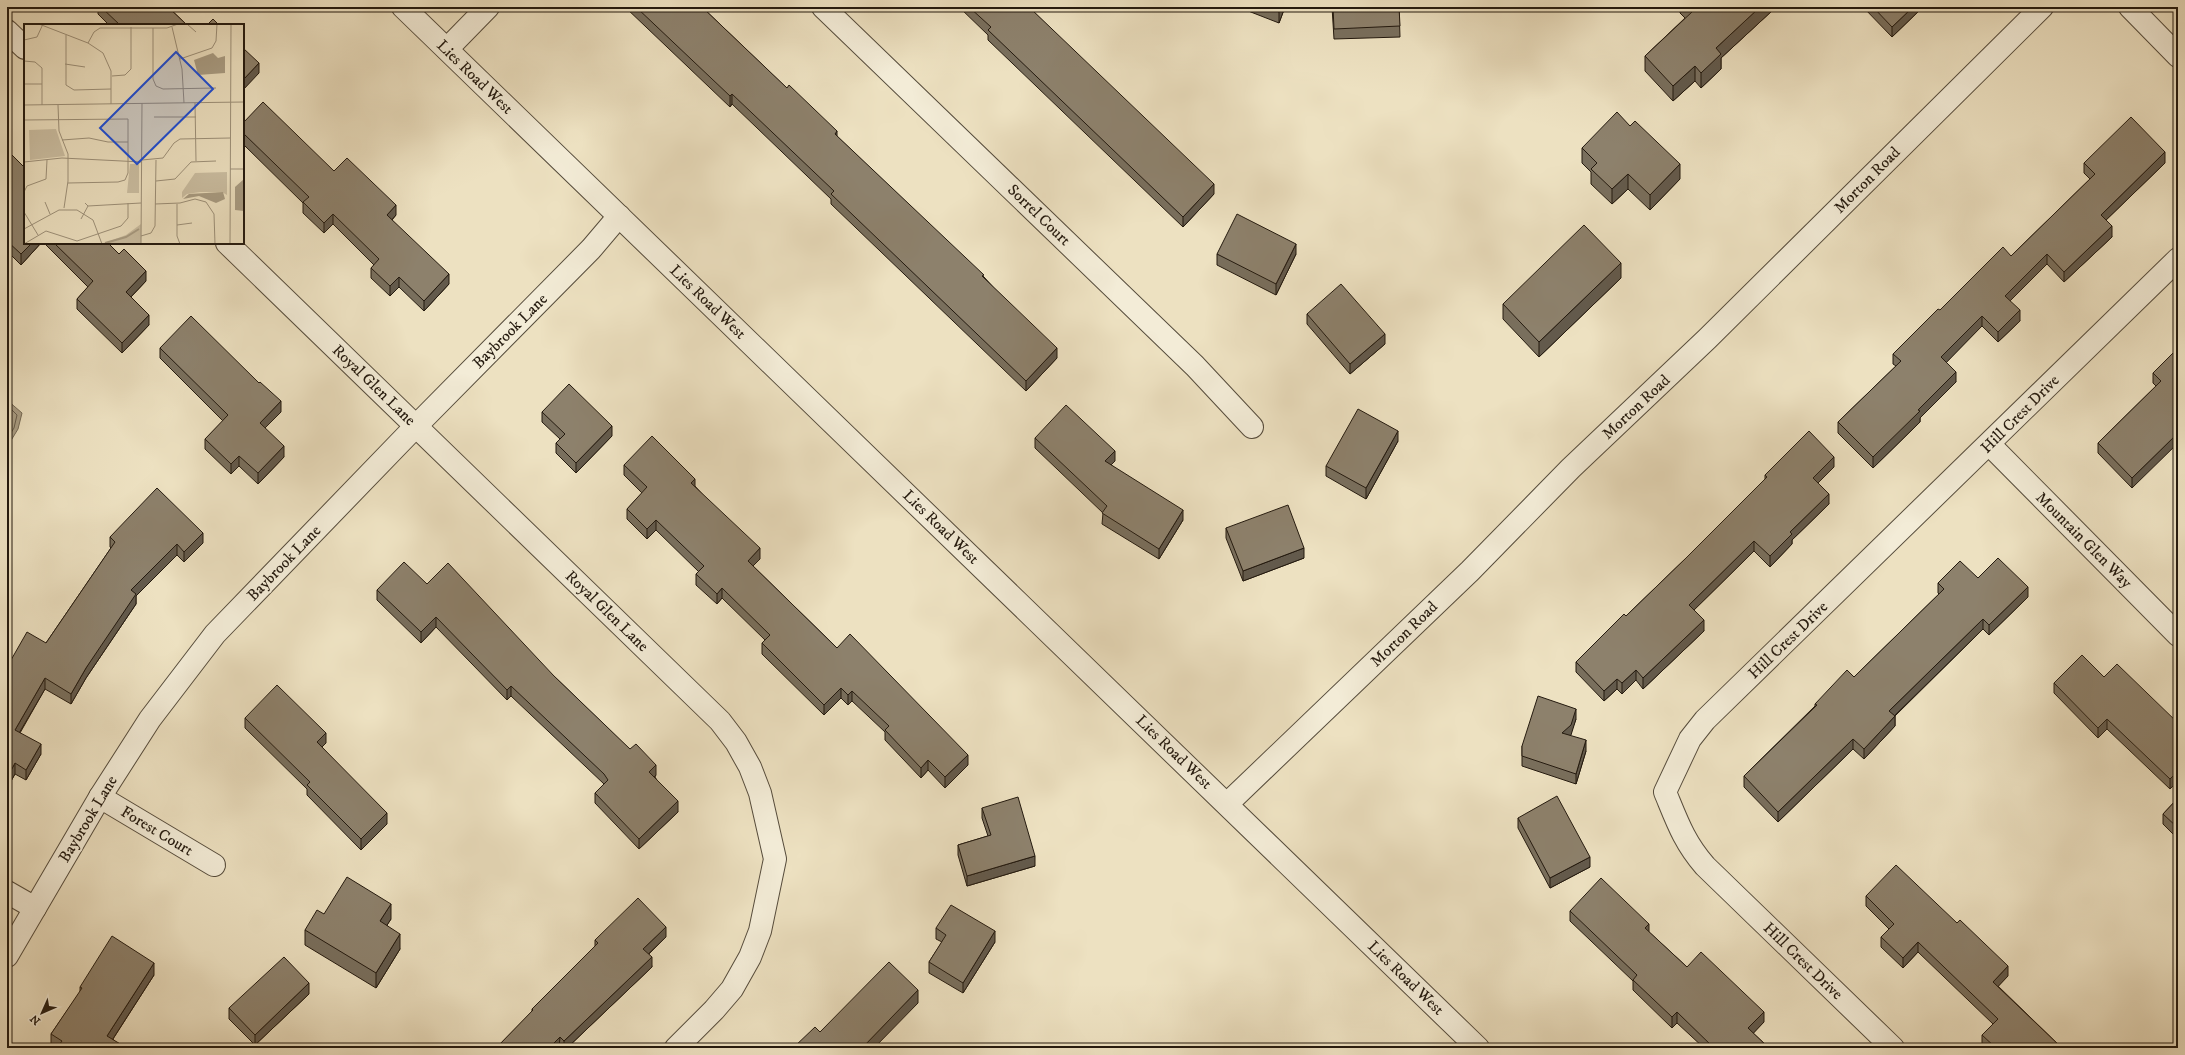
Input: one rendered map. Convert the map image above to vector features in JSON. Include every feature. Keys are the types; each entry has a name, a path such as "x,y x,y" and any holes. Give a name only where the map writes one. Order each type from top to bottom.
{"street":[{"name":"Lies Road West","path":"403,7 1478,1048"},
{"path":"447,49 488,7"},
{"name":"Sorrel Court","path":"822,7 1190,361 1252,427"},
{"name":"Morton Road","path":"1227,804 1470,571 1571,468 1707,339 2042,7"},
{"path":"2130,7 2178,56"},
{"path":"7,30 24,47"},
{"name":"Baybrook Lane","path":"7,956 100,797 150,719 216,634 416,426 592,249 619,216"},
{"name":"Royal Glen Lane","path":"228,244 720,721 736,742 750,767 760,794 775,860 760,931 750,957 732,989 714,1010 676,1048"},
{"name":"Hill Crest Drive","path":"1893,1048 1705,866 1690,848 1682,834 1665,792 1690,739 1705,720 1990,445 2178,259"},
{"name":"Mountain Glen Way","path":"1990,445 2178,635"},
{"name":"Forest Court","path":"100,797 214,865"},
{"path":"7,892 36,908"}],"water":[{"path":"7,400 22,413 18,429 7,447"}],"building":[{"path":"101,7 168,7 186,24 119,24"},
{"path":"636,7 702,7 787,88 789,85 837,131 835,134 984,275 982,276 1057,348 1026,381 831,194 834,191 732,94 730,96"},
{"path":"969,7 1029,7 1214,184 1183,217 988,30 991,27"},
{"path":"1265,7 1282,7 1279,12"},
{"path":"1333,7 1399,7 1400,26 1334,29"},
{"path":"1688,7 1760,7 1716,48 1721,54 1701,73 1695,66 1673,86 1645,56 1693,11"},
{"path":"1873,7 1913,7 1892,27"},
{"path":"213,19 218,24 208,24"},
{"path":"244,49 259,63 244,79"},
{"path":"263,102 334,171 347,158 396,205 387,215 449,274 424,301 399,277 390,286 371,268 379,259 333,214 324,223 303,202 309,197 244,134 244,122"},
{"path":"1617,112 1630,126 1635,121 1680,164 1650,195 1628,174 1612,189 1591,169 1597,163 1582,148"},
{"path":"2131,117 2165,152 2101,215 2112,226 2064,272 2047,254 2005,296 2020,310 1998,332 1982,316 1941,357 1956,372 1918,410 1920,411 1873,457 1838,422 1901,361 1893,354 1938,309 1940,310 2003,247 2011,256 2095,174 2084,163"},
{"path":"7,150 24,167 24,244 31,244 21,254 7,241"},
{"path":"1237,214 1296,244 1276,284 1217,254"},
{"path":"1584,225 1621,263 1539,342 1503,304"},
{"path":"55,244 109,244 119,254 124,249 146,271 126,292 149,315 122,343 77,299 93,281"},
{"path":"1341,284 1385,334 1350,364 1307,314"},
{"path":"191,316 259,383 260,382 281,401 260,423 284,446 258,473 239,456 231,464 205,439 228,415 160,348"},
{"path":"2175,351 2178,353 2178,433 2132,478 2098,443 2161,381 2153,373"},
{"path":"569,384 612,426 576,463 556,443 565,434 542,412"},
{"path":"1066,405 1115,451 1105,461 1183,510 1159,549 1102,513 1107,506 1035,438"},
{"path":"1358,409 1398,431 1366,488 1326,466"},
{"path":"1809,431 1834,457 1813,478 1829,494 1790,532 1792,534 1770,556 1754,541 1689,605 1704,620 1643,678 1636,670 1622,683 1617,679 1604,691 1576,662 1624,614 1626,616 1685,559 1767,477 1765,475"},
{"path":"652,436 695,479 691,483 760,548 748,561 837,648 850,634 968,755 945,777 928,760 921,768 885,730 889,726 852,691 848,695 841,688 824,705 762,643 770,635 722,588 717,594 696,574 704,566 656,520 647,529 627,509 647,487 624,465"},
{"path":"157,488 203,533 184,552 177,544 131,590 136,594 86,668 71,694 45,678 15,730 41,744 26,770 15,763 7,778 7,698 9,694 7,693 7,667 27,632 46,643 115,542 110,537"},
{"path":"1288,505 1304,548 1243,571 1226,528"},
{"path":"1998,558 2028,587 1989,625 1983,619 1889,711 1895,716 1864,749 1853,739 1778,812 1744,776 1817,705 1815,704 1847,670 1854,677 1944,589 1938,583 1960,561 1978,578"},
{"path":"404,562 427,584 448,563 554,676 630,749 636,744 656,765 649,772 678,801 639,839 595,793 608,780 604,774 511,686 507,690 436,617 421,632 377,590"},
{"path":"2082,655 2104,677 2117,664 2178,723 2178,771 2170,779 2107,719 2098,728 2054,683"},
{"path":"277,685 326,733 317,742 387,813 361,839 307,785 310,782 245,718"},
{"path":"1538,696 1576,709 1571,725 1562,733 1586,740 1576,774 1522,756 1522,746"},
{"path":"1557,796 1590,857 1550,878 1518,818"},
{"path":"1018,797 1035,856 967,876 958,845 991,835 982,808"},
{"path":"2178,798 2178,828 2163,814"},
{"path":"1896,865 1957,923 1960,920 2008,966 1993,982 2062,1048 1996,1048 1982,1035 1998,1019 1918,942 1903,958 1881,937 1894,924 1866,896"},
{"path":"347,877 391,904 380,921 400,934 376,973 305,930 317,910 324,914"},
{"path":"1601,878 1649,924 1645,928 1687,967 1701,952 1764,1012 1748,1028 1769,1048 1714,1048 1677,1012 1672,1017 1633,980 1637,975 1570,911"},
{"path":"638,898 666,927 643,949 652,957 564,1041 560,1037 549,1048 496,1048 533,1010 532,1009 598,943 595,940"},
{"path":"951,905 995,931 963,983 929,962 946,935 936,928"},
{"path":"112,936 154,963 107,1036 122,1045 120,1048 57,1048 62,1041 51,1034 82,988 80,987"},
{"path":"284,957 309,983 255,1035 229,1008"},
{"path":"889,962 918,990 862,1048 793,1048 815,1027 820,1032"}]}
